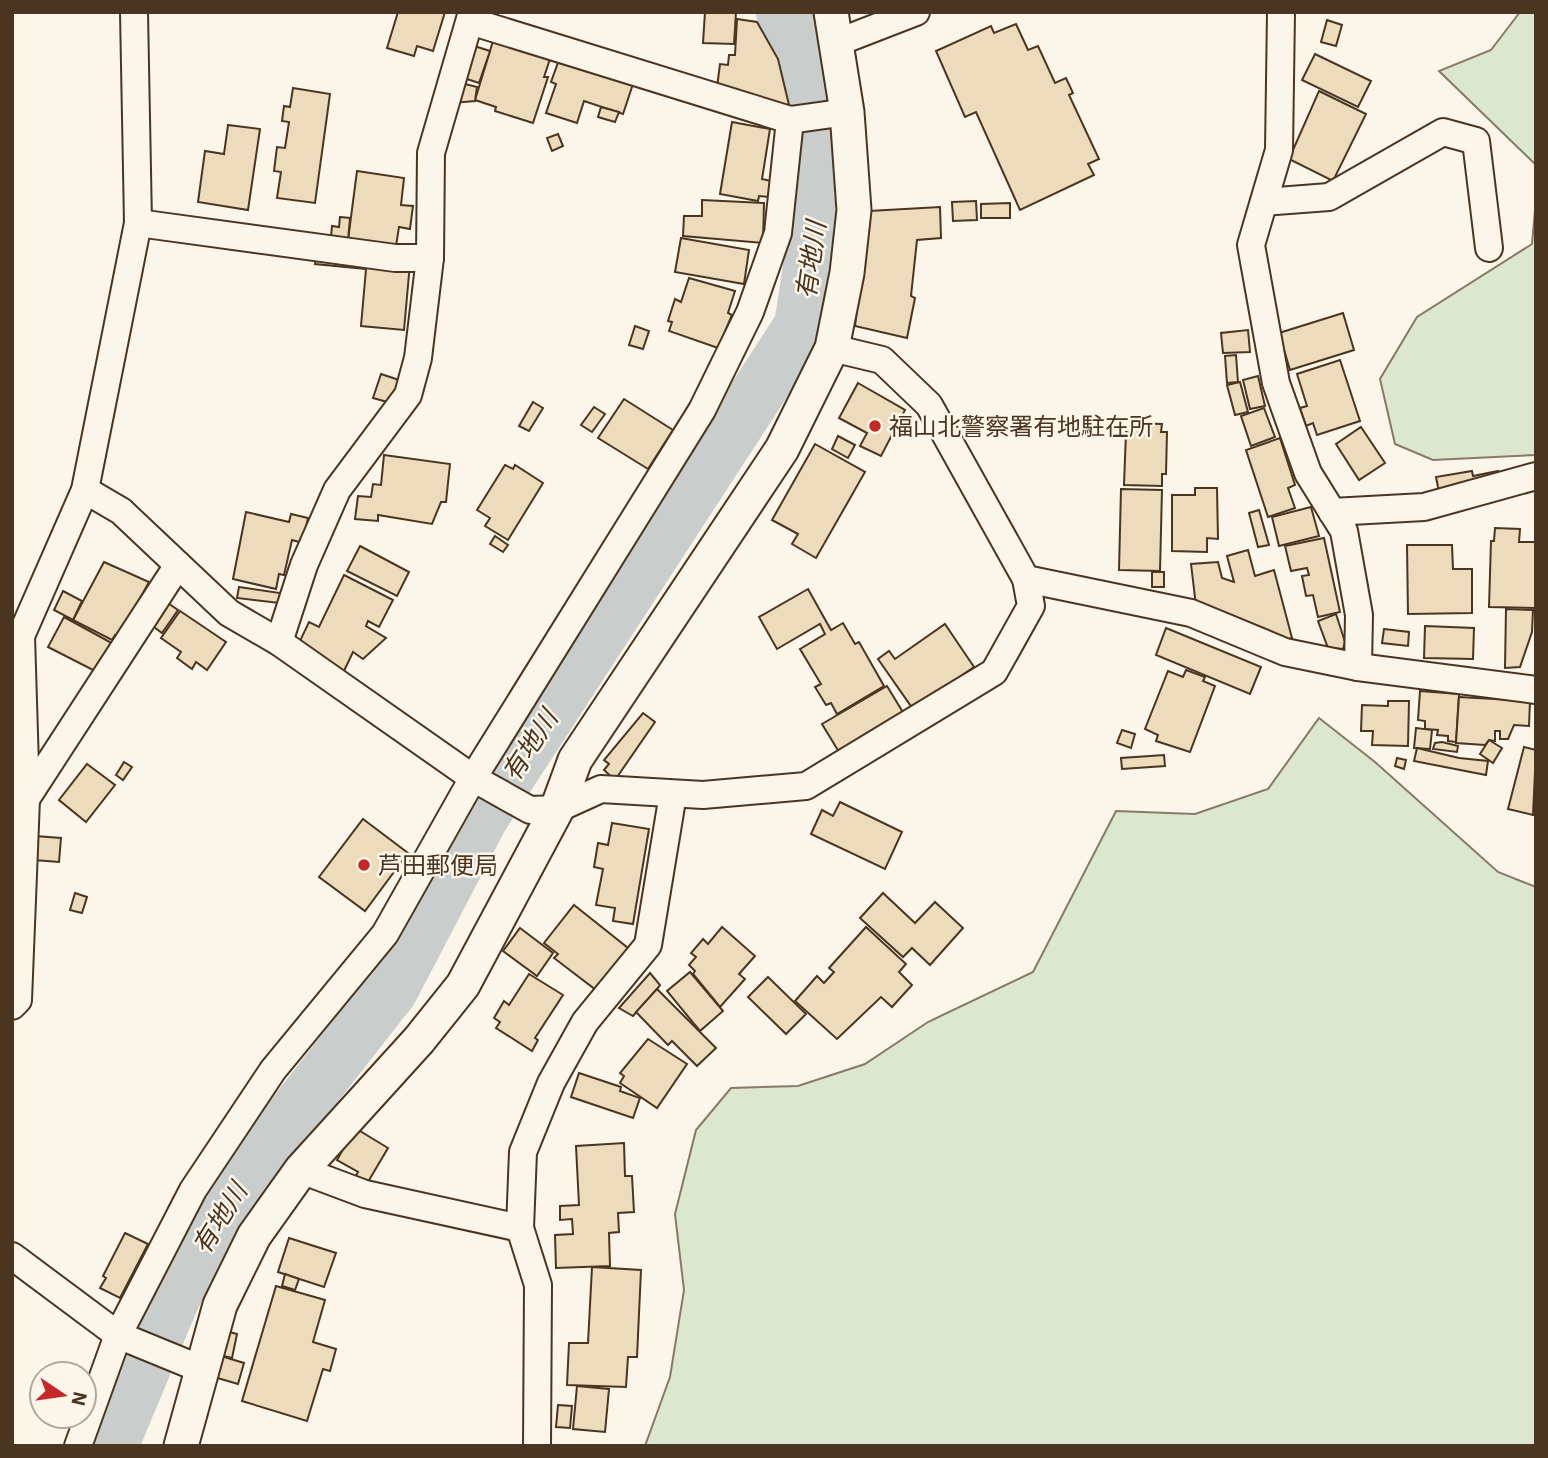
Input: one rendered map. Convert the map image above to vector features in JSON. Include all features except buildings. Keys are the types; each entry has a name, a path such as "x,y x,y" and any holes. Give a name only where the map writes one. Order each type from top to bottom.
{"street":[{"path":"12,1006 18,1000 26,799 21,636 85,490 138,223 134,12"},
{"path":"181,1446 220,1305 254,1236 300,1170 419,1040 463,985 544,809 782,449 832,348 847,272 854,209 847,111 833,28 916,12"},
{"path":"1281,12 1279,150 1251,245 1276,383 1308,473 1344,531 1359,615 1358,667"},
{"path":"279,642 304,565 338,490 408,395 418,358 430,258 430,153 471,17 790,120 847,111"},
{"path":"78,1446 118,1335 193,1190 273,1070 385,934 473,778 702,410 744,324 778,233 790,120"},
{"path":"1264,202 1329,197 1443,132 1476,141 1489,248"},
{"path":"138,223 395,258 430,258"},
{"path":"85,490 121,511 229,613 279,642 473,778 544,809 601,789 703,795 806,786 994,672 1031,606 1026,579 929,405 882,360 832,348"},
{"path":"1332,512 1424,507 1536,476"},
{"path":"26,799 178,565"},
{"path":"1026,579 1191,613 1285,652 1358,667 1536,690"},
{"path":"537,1446 538,1285 520,1228 523,1152 551,1083 585,1022 649,945 673,794"},
{"path":"300,1170 365,1194 520,1228"},
{"path":"12,1256 118,1335 201,1369"}],"green space":[{"path":"1520,12 1536,12 1536,165 1439,71 1491,50"},
{"path":"1536,199 1536,455 1433,460 1395,444 1380,379 1417,317 1532,244"},
{"path":"1319,718 1375,762 1498,872 1536,887 1536,1446 645,1446 670,1377 684,1290 675,1214 696,1130 731,1088 798,1086 865,1064 928,1022 1033,972 1116,811 1195,814 1268,789"}],"waterway":[{"name":"有地川","path":"111,1446 173,1298 222,1206 391,990 481,818 801,326 818,214 807,79 783,12"}],"place":[{"name":"福山北警察署有地駐在所","path":"875,426"},
{"name":"芦田郵便局","path":"364,865"}]}
